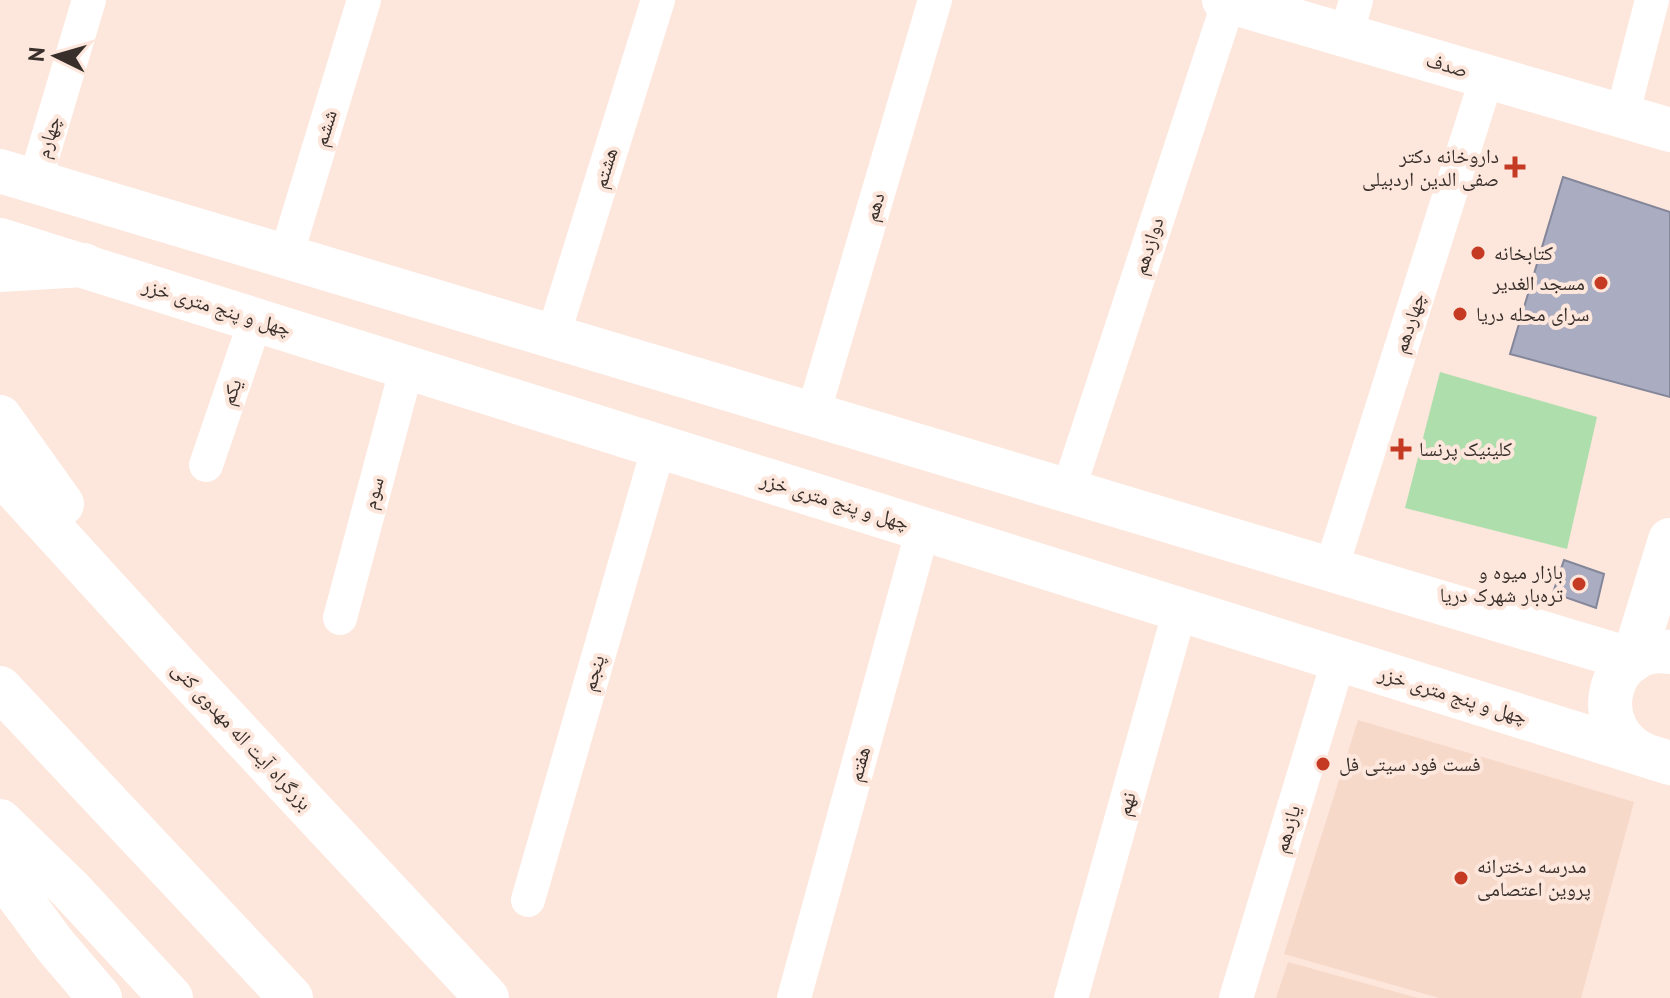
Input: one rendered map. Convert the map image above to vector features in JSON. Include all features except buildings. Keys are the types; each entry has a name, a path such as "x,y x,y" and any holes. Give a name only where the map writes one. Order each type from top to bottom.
{"main road":[{"name":"صدف","path":"1226,1 1351,18 1487,77 1670,130"},
{"path":"17,176 1331,569 1652,656"},
{"name":"چهل و پنج متری خزر","path":"0,240 1663,759"},
{"path":"0,270 84,265"},
{"path":"0,417 177,666"},
{"name":"بزرگراه آیت اله مهدوی کنی","path":"0,472 487,998"},
{"path":"1652,656 1670,540"},
{"path":"1652,656 1620,672 1612,688 1609,705 1612,723 1621,738 1633,750 1663,759"},
{"path":"0,688 291,998"},
{"path":"0,821 70,889 171,998"},
{"path":"0,871 54,944 100,998"}],"street":[{"name":"چهارم","path":"17,176 89,0"},
{"name":"ششم","path":"286,256 364,0"},
{"name":"هشتم","path":"553,336 658,0"},
{"name":"دهم","path":"813,414 935,0"},
{"path":"1622,116 1652,0"},
{"name":"دوازدهم","path":"1068,491 1226,1"},
{"name":"چهاردهم","path":"1331,569 1487,77"},
{"name":"یکم","path":"206,465 256,319"},
{"name":"سوم","path":"340,618 407,367"},
{"name":"پنجم","path":"528,900 659,446"},
{"name":"هفتم","path":"794,998 923,529"},
{"name":"نهم","path":"1071,998 1180,610"},
{"name":"یازدهم","path":"1236,998 1339,659"}],"shaded area":[{"name":"مدرسه دخترانه پروین اعتصامی","path":"1358,720 1634,802 1581,998 1439,998 1284,954"},
{"path":"1288,962 1418,998 1276,998"}],"green space":[{"path":"1440,372 1597,417 1567,549 1405,508"}],"place":[{"name":"داروخانه دکتر صفی الدین اردبیلی","path":"1515,167"},
{"name":"کتابخانه","path":"1478,253"},
{"name":"مسجد الغدیر","path":"1601,283"},
{"name":"سرای محله دریا","path":"1460,314"},
{"name":"کلینیک پرنسا","path":"1401,449"},
{"name":"بازار میوه و تره‌بار شهرک دریا","path":"1579,584"},
{"name":"فست فود سیتی فل","path":"1323,764"},
{"name":"مدرسه دخترانه پروین اعتصامی","path":"1461,878"}]}
